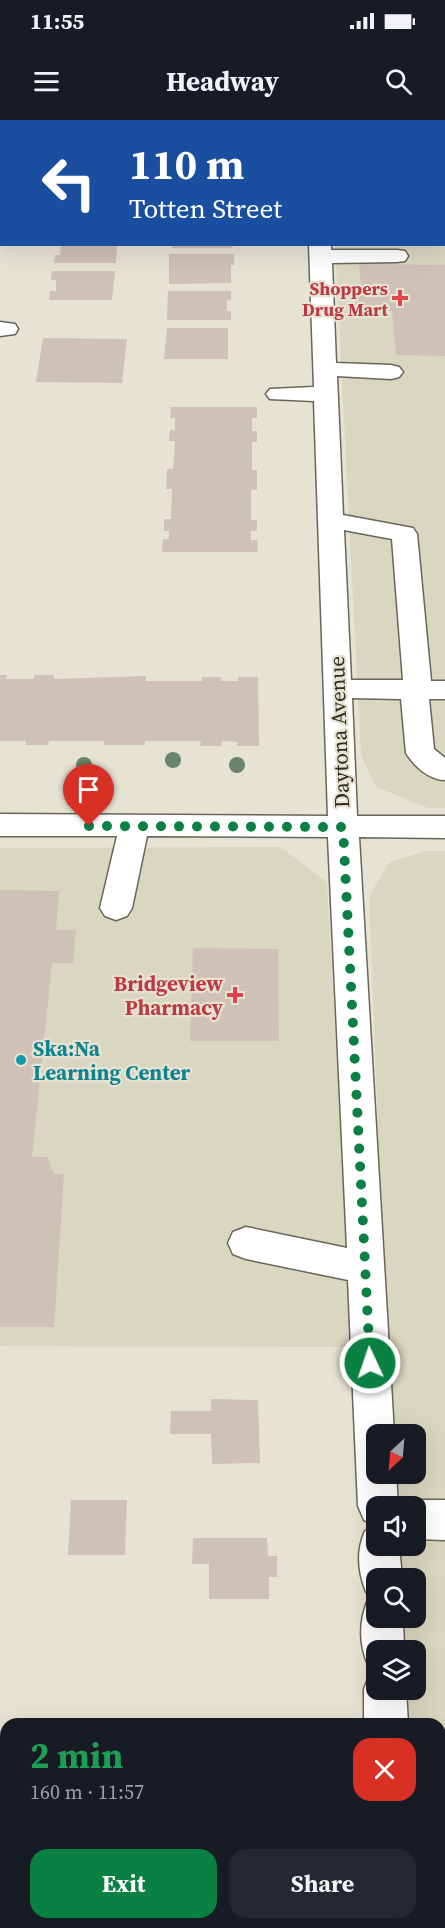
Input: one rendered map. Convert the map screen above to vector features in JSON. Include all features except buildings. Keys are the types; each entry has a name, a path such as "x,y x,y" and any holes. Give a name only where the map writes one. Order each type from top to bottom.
{"street":[{"path":"320,251 398,256"},
{"name":"Daytona Avenue","path":"320,251 343,827 377,1496"},
{"path":"278,394 326,381 391,372"},
{"path":"330,520 404,534 426,690 420,753 440,770 445,770"},
{"path":"337,689 426,690"},
{"path":"0,825 445,827"},
{"path":"116,908 134,826"},
{"path":"246,1243 366,1268"},
{"path":"426,1520 445,1520"},
{"path":"385,1700 386,1718"}],"shaded area":[{"path":"335,246 445,246 445,808 428,808 376,787 361,755"},
{"path":"281,847 327,882 352,1347 0,1346 0,848"},
{"path":"426,851 445,851 445,1718 403,1718 402,1700 426,1700 426,1640 399,1640 399,1628 426,1628 426,1568 396,1568 395,1556 426,1556 426,1496 393,1496 392,1484 426,1484 426,1424 390,1424 369,896 390,862"}],"place":[{"name":"Shoppers Drug Mart","path":"400,298"},
{"name":"Bridgeview Pharmacy","path":"235,995"},
{"name":"Ska:Na Learning Center","path":"21,1060"}],"route":[{"path":"89,826 343,827 370,1363"}]}
